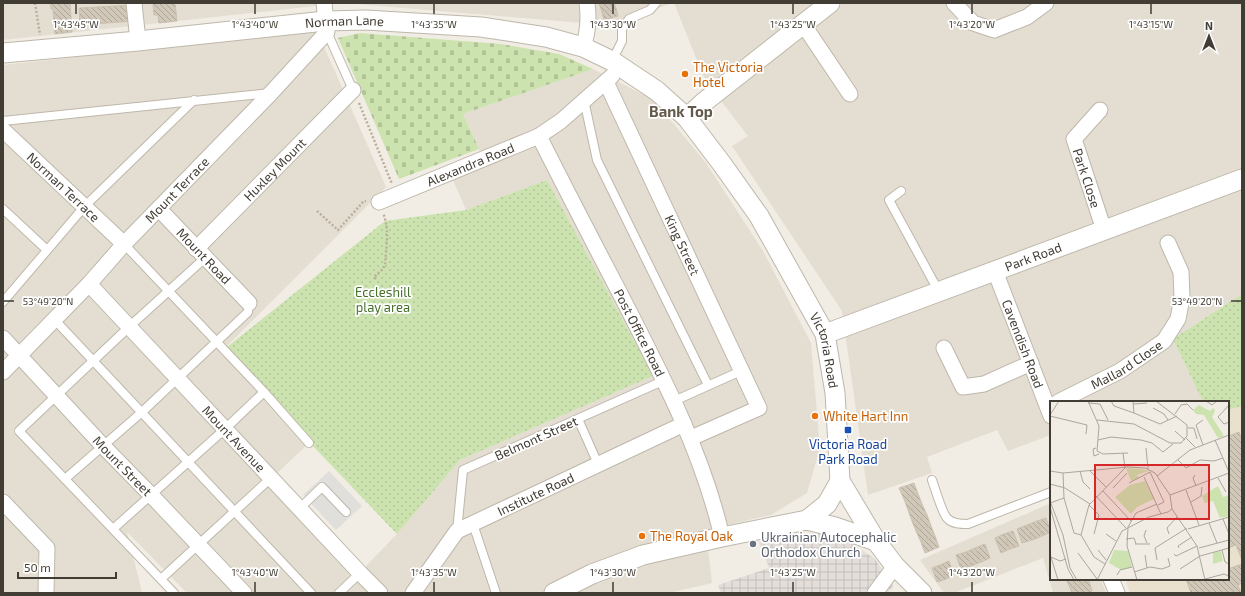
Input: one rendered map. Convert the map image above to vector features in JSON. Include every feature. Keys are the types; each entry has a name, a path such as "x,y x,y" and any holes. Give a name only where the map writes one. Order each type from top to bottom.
{"street":[{"path":"134,3 138,41"},
{"path":"583,47 587,37 589,12 587,3"},
{"path":"686,118 704,102 830,3"},
{"path":"954,3 973,23 994,30 1027,17 1046,3"},
{"name":"Norman Lane","path":"3,53 138,41 325,19 366,20 481,28 546,37 583,47 617,64 657,91 686,118"},
{"name":"Mount Terrace","path":"3,372 89,284 124,244 272,93 325,19"},
{"path":"803,24 850,94"},
{"name":"Alexandra Road","path":"379,202 539,136 561,121 606,82 617,64"},
{"name":"King Street","path":"606,82 759,408 691,438"},
{"name":"Huxley Mount","path":"201,254 353,90"},
{"name":"Park Close","path":"1100,110 1074,139 1104,230"},
{"name":"Victoria Road","path":"686,118 722,164 759,216 825,334 836,393 840,481 876,542 895,566 922,593"},
{"name":"Norman Terrace","path":"3,130 124,244"},
{"name":"Post Office Road","path":"539,136 665,380 691,438 715,505 722,537"},
{"name":"Park Road","path":"825,334 1242,179"},
{"name":"Mount Road","path":"159,209 249,303"},
{"name":"Mallard Close","path":"1065,401 1120,371 1164,341 1178,319 1182,298 1181,272 1168,243"},
{"name":"Cavendish Road","path":"995,271 1031,363 1050,404"},
{"name":"Mount Avenue","path":"89,284 380,593"},
{"name":"Mount Street","path":"3,338 103,446 244,593"},
{"path":"944,348 963,386 984,384 1031,363"},
{"name":"Institute Road","path":"456,531 684,424"},
{"path":"807,520 827,504 840,481"},
{"path":"3,502 47,548 46,593"},
{"path":"554,593 592,574 643,555 807,520 836,527 876,542"},
{"path":"412,593 456,531"},
{"path":"875,593 895,566"},
{"path":"1111,580 1116,593"}],"lane":[{"path":"617,64 622,41 622,29 629,19 650,10 656,3"},
{"path":"325,19 353,90"},
{"path":"3,121 272,93"},
{"path":"3,302 84,207 194,100"},
{"path":"584,100 597,160 708,385"},
{"path":"901,191 889,200 939,292"},
{"path":"3,209 47,250"},
{"path":"124,244 264,392 309,443"},
{"path":"174,593 19,431 169,291 201,254"},
{"path":"65,479 142,412 217,342 248,312 249,303"},
{"path":"54,319 311,593"},
{"path":"674,401 741,371"},
{"name":"Belmont Street","path":"456,531 463,470 665,380"},
{"path":"114,529 264,392"},
{"path":"578,419 598,464"},
{"path":"161,579 272,477"},
{"path":"932,480 946,518 954,523 961,524 968,524 1050,492"},
{"path":"300,508 322,487 346,512"},
{"path":"472,524 496,593"},
{"path":"339,593 360,573"}],"path":[{"path":"35,3 42,50"},
{"path":"353,90 397,194"},
{"path":"317,211 338,230 364,201 379,202 385,218 386,244 385,264 383,269 374,277 376,279"}],"shaded area":[{"path":"3,3 344,3 3,40"},
{"path":"344,3 673,3 606,25"},
{"path":"674,3 1242,3 1242,294 1173,339 1203,401 1050,401 1050,435 1008,451 997,430 927,457 932,473 868,495 842,311 732,146 748,136 705,80"},
{"path":"317,31 386,187 222,351 309,443 272,478 360,572 397,534 460,460 653,376 547,180 466,210 453,180 487,167 463,114 593,69 654,100 706,163 763,251 811,343 820,448 807,493 771,515 706,530 712,583 669,593 187,593 127,532 142,592 3,593 3,65"},
{"path":"1242,294 1242,593 1130,593 1125,580 1229,580 1229,401 1203,401"},
{"path":"329,471 362,506 336,530 303,495"},
{"path":"1050,503 1050,580 1101,580 1106,593 1053,593 1043,558 954,593 944,593 920,560"},
{"path":"809,533 831,535 848,541 875,559 893,586 888,593 721,593 718,585 769,568 759,542"}],"green space":[{"path":"360,33 501,44 559,54 593,69 463,114 479,149 399,179 338,38"},
{"name":"Eccleshill play area","path":"547,180 653,376 460,460 397,534 222,351 385,221 466,210"},
{"path":"1242,294 1242,406 1229,410 1229,401 1203,401 1173,339"}],"building":[{"path":"50,3 70,3 72,32 55,34 53,9 51,9"},
{"path":"175,3 177,21 159,23 158,15 154,15 153,4"},
{"path":"599,3 614,3 616,8 602,12"},
{"path":"133,5 134,21 80,25 79,8"},
{"path":"616,8 618,16 604,20 602,12"},
{"path":"1239,432 1242,440 1242,560 1236,545 1229,548 1229,479 1231,478 1229,473 1229,436"},
{"path":"914,483 918,494 904,499 899,488"},
{"path":"918,494 922,504 908,510 904,499"},
{"path":"922,504 927,515 912,521 908,510"},
{"path":"927,515 931,526 916,531 912,521"},
{"path":"1046,518 1050,532 1042,536 1037,521"},
{"path":"1037,521 1042,536 1032,540 1027,525"},
{"path":"1027,525 1032,540 1022,543 1017,529"},
{"path":"931,526 935,536 921,542 916,531"},
{"path":"1013,531 1019,546 1010,549 1004,534"},
{"path":"1004,534 1010,549 1001,553 995,538"},
{"path":"935,536 939,547 925,553 921,542"},
{"path":"985,544 990,558 981,562 975,548"},
{"path":"975,548 981,562 971,566 966,552"},
{"path":"966,552 971,566 961,569 956,555"},
{"path":"949,561 954,575 946,579 940,565"},
{"path":"1242,564 1242,583 1238,585 1241,593 1191,593 1186,580 1229,580 1229,569"},
{"path":"940,565 946,579 937,582 932,568"},
{"path":"1066,580 1089,581 1070,588"},
{"path":"1089,581 1092,591 1088,593 1072,593 1070,588"}],"place":[{"name":"The Victoria Hotel","path":"685,74"},
{"name":"White Hart Inn","path":"815,416"},
{"name":"Victoria Road Park Road","path":"848,430"},
{"name":"The Royal Oak","path":"642,536"},
{"name":"Ukrainian Autocephalic Orthodox Church","path":"753,544"}],"district":[{"name":"Bank Top","path":"681,112"}]}
